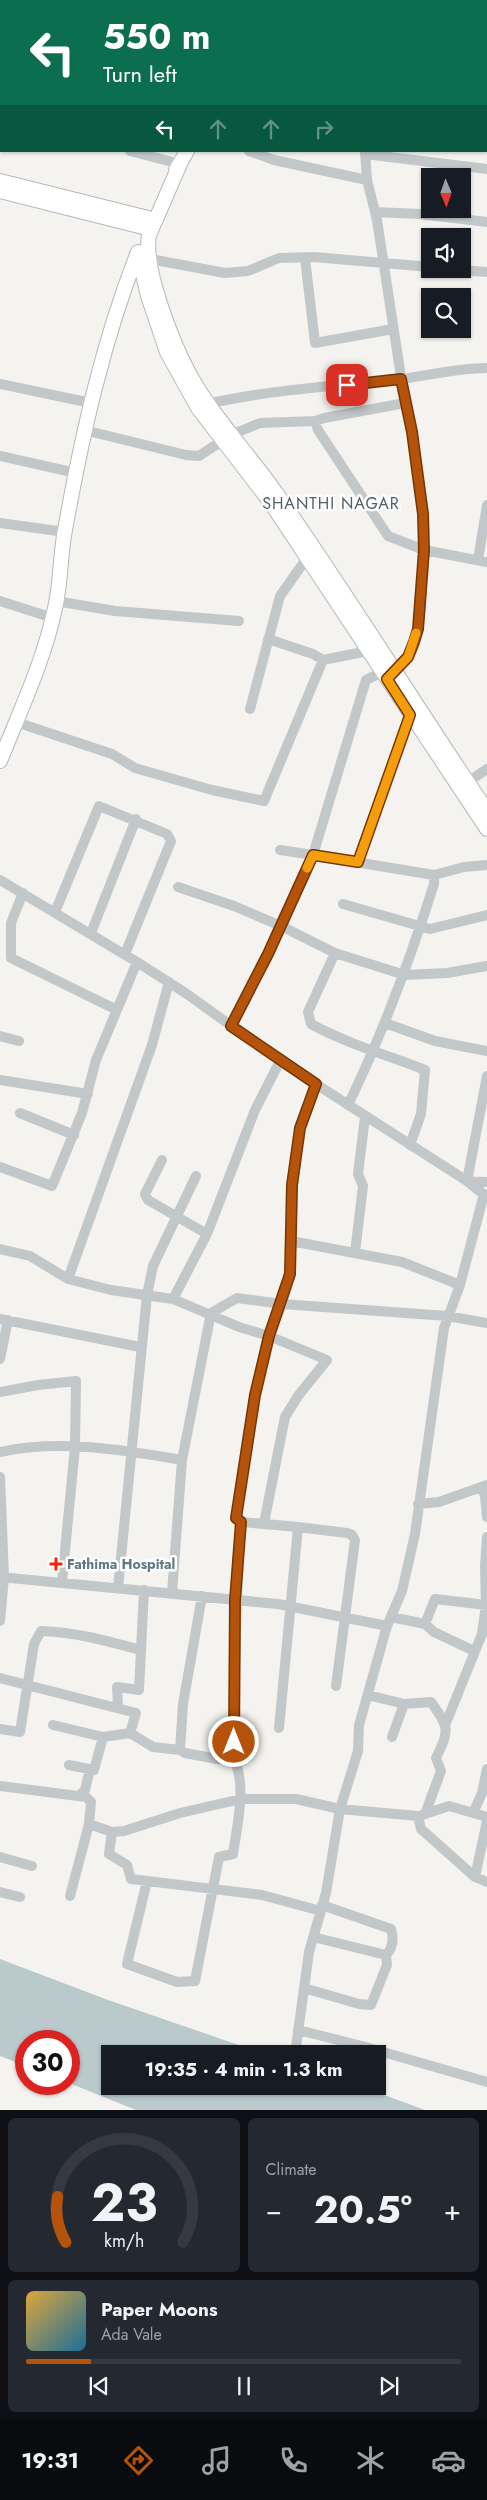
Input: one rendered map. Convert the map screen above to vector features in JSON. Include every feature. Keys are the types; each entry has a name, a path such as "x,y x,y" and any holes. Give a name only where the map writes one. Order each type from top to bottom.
{"main road":[{"path":"186,152 145,223 144,255 148,296 167,352 198,408 280,499 388,674 410,715 487,829"},
{"path":"0,761 36,671 52,618 56,601 64,532 84,430 112,328 147,248 149,235 180,164"},
{"path":"0,180 145,223"},
{"path":"0,191 145,223"},
{"path":"144,255 177,347 227,438 368,651 388,674 468,782 487,811"}],"street":[{"path":"134,152 180,164"},
{"path":"253,152 274,160 367,180"},
{"path":"231,1026 281,926 313,855 366,680 388,674 408,657 418,629 424,550 421,496 375,212 367,180 365,153 487,169"},
{"path":"375,212 420,214 487,222"},
{"path":"144,255 225,273 248,271 279,258 305,258 421,266"},
{"path":"305,258 315,343 393,329"},
{"path":"471,271 487,272"},
{"path":"207,404 240,397 401,379 473,368 487,368"},
{"path":"0,384 91,403"},
{"path":"84,430 186,455 199,456 227,438 260,423 314,421 405,404"},
{"path":"314,421 318,430 388,536 424,550 482,561 487,505"},
{"path":"0,456 76,472"},
{"path":"0,523 64,532"},
{"path":"250,709 280,596 307,558"},
{"path":"0,601 52,618"},
{"path":"56,601 115,611 239,621"},
{"path":"268,639 313,654 323,660 368,651"},
{"path":"16,722 112,754 135,768 212,790 264,801 323,660"},
{"path":"358,862 410,715"},
{"path":"468,782 487,768"},
{"path":"55,912 98,807 103,806 168,834 171,841 125,954"},
{"path":"91,933 136,819"},
{"path":"280,850 434,875 464,867 487,866"},
{"path":"348,1105 373,1053 404,976 434,884 434,875"},
{"path":"0,880 91,933 169,982 280,1061 467,1181 485,1196 460,1285 447,1316 429,1419 415,1534 402,1591 389,1621 359,1724 358,1751 340,1809 322,1908 313,1937 296,2045"},
{"path":"178,887 234,906 281,926 334,953 404,976 487,966"},
{"path":"23,894 11,922 10,958 117,1010"},
{"path":"344,904 430,930 487,915"},
{"path":"334,953 308,1012 311,1024 337,1038 373,1053 394,1058 426,1070 421,1114 410,1145"},
{"path":"0,1167 52,1186 74,1135 88,1094 96,1060 137,962"},
{"path":"68,1279 152,1045 169,982"},
{"path":"385,1023 435,1041 487,1051"},
{"path":"0,1036 19,1041"},
{"path":"173,1299 207,1234 255,1110 280,1061"},
{"path":"467,1181 487,1076"},
{"path":"0,1080 88,1094"},
{"path":"316,1084 300,1128 292,1185 290,1274 282,1304 269,1336 255,1395 236,1518 241,1522 347,1533 352,1535 355,1540 336,1686"},
{"path":"20,1113 74,1135"},
{"path":"355,1252 363,1186 358,1174 365,1116"},
{"path":"162,1160 145,1194 148,1200 207,1234"},
{"path":"118,1588 140,1347 147,1295 153,1266 196,1176"},
{"path":"467,1181 487,1182"},
{"path":"291,1241 402,1262 460,1285"},
{"path":"0,1249 30,1256 68,1279 111,1290 173,1299 211,1313 238,1327 269,1336 326,1360 298,1396 285,1417 264,1523"},
{"path":"172,1593 182,1460 211,1313 238,1298 282,1304 447,1316 487,1323"},
{"path":"0,1359 4,1320 140,1347"},
{"path":"0,1392 76,1381 75,1447 62,1582"},
{"path":"0,1452 26,1446 75,1447 130,1452 182,1460"},
{"path":"0,1477 2,1577 0,1621"},
{"path":"418,1504 439,1502 484,1486 487,1517"},
{"path":"147,1881 127,1964 177,1982 195,1981 219,1856 234,1854 240,1800 238,1767 234,1760 236,1600 241,1522"},
{"path":"279,1728 284,1664 292,1607 298,1527"},
{"path":"487,1537 485,1635 474,1651 446,1723 445,1739 436,1758 441,1771 422,1814 421,1829 475,1878 487,1882"},
{"path":"2,1577 202,1596 292,1607 344,1617 425,1624 434,1632 474,1651"},
{"path":"118,1708 117,1687 139,1690 144,1590"},
{"path":"180,1750 183,1704 202,1596"},
{"path":"425,1624 435,1599 486,1604"},
{"path":"0,1729 20,1732 26,1683 34,1644 40,1631 98,1639 140,1650"},
{"path":"0,1678 26,1683 136,1713 130,1733"},
{"path":"368,1696 404,1704 431,1702 446,1723"},
{"path":"392,1737 404,1704"},
{"path":"53,1725 103,1737 130,1733 153,1747 180,1750 185,1753 217,1759 234,1760"},
{"path":"69,1765 94,1770 103,1737"},
{"path":"80,1796 84,1790 90,1769"},
{"path":"473,1813 482,1793 487,1769"},
{"path":"0,1786 80,1796 91,1802 89,1824 70,1896"},
{"path":"89,1824 112,1832 129,1830 180,1813 240,1800 296,1799 340,1809 422,1814 449,1806 487,1816"},
{"path":"475,1878 487,1821"},
{"path":"112,1832 109,1855 127,1865 129,1878 262,1895 322,1908 391,1929 394,1937 390,1951 386,1955 387,1965 371,2005 359,2004 304,1988"},
{"path":"0,1857 32,1866"},
{"path":"0,1892 20,1897"},
{"path":"313,1937 386,1955"},
{"path":"298,2030 362,2046 487,2082"}],"shaded area":[{"path":"0,1959 108,2000 239,2045 101,2045 101,2095 384,2095 425,2110 136,2110 80,2087 80,2030 15,2030 15,2062 0,2056"}],"slow traffic":[{"path":"307,868 313,855 358,862 410,715 387,679 408,657 416,633"}],"place":[{"name":"Fathima Hospital","path":"56,1564"}],"district":[{"name":"SHANTHI NAGAR","path":"331,503"}],"route":[{"path":"234,1742 235,1600 241,1522 236,1518 255,1395 269,1336 282,1304 290,1274 292,1185 300,1128 316,1084 231,1026 268,954 313,855 358,862 410,715 387,679 408,657 418,629 424,550 423,514 412,432 401,379 347,385"}]}
